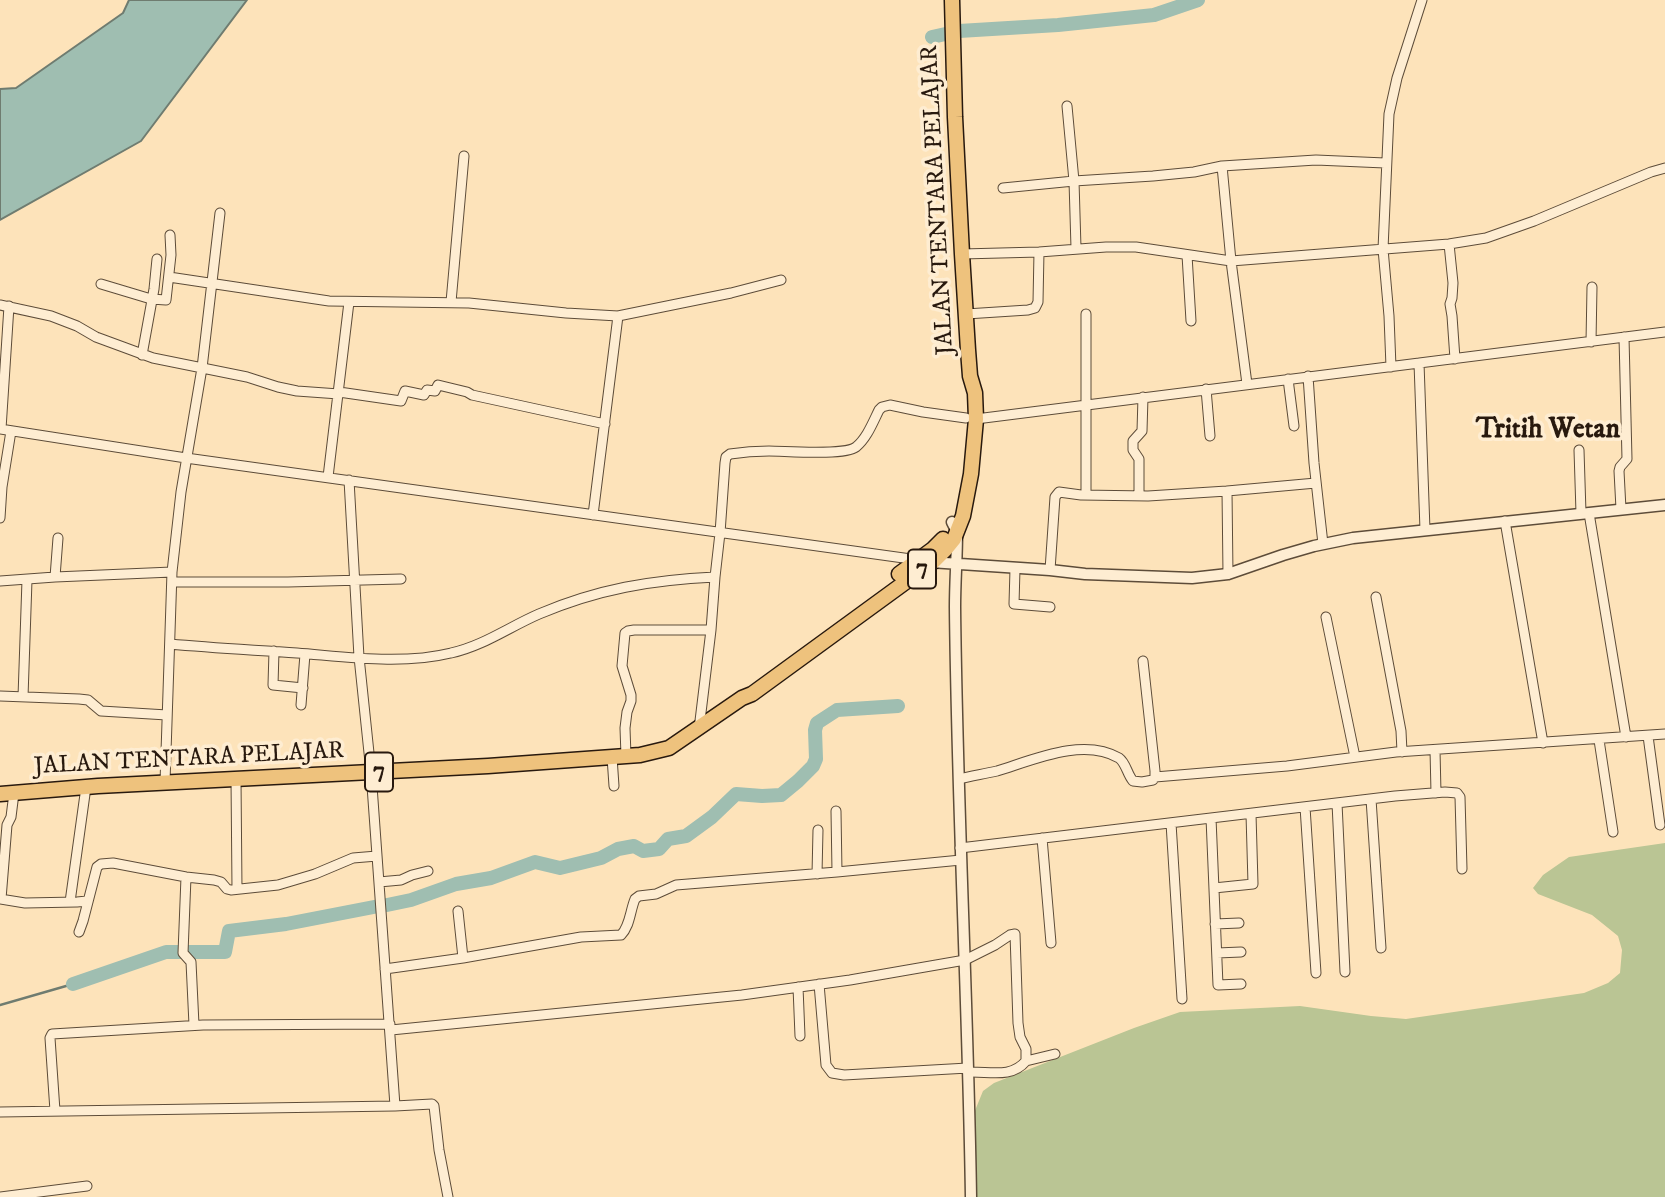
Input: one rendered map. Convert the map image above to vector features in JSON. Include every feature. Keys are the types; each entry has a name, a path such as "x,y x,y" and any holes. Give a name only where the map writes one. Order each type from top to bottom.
{"highway":[{"name":"JALAN TENTARA PELAJAR","path":"7,793 165,782 488,766 640,755 669,748 742,698 749,688 950,545 954,527 966,504 971,474 971,419 975,393 970,376 962,254 952,0"}],"street":[{"path":"1391,366 1383,249 1389,114 1422,0"},
{"path":"1067,106 1076,248"},
{"path":"451,302 464,156"},
{"path":"1003,188 1073,180 1194,172 1222,166 1316,160 1385,163"},
{"path":"1222,166 1247,384"},
{"path":"962,254 1136,247 1231,261 1449,244 1486,238 1651,172 1665,169"},
{"path":"165,782 174,545 202,368 220,213"},
{"path":"102,284 151,299 166,300 170,236"},
{"path":"1449,244 1452,283 1450,304 1455,359"},
{"path":"966,314 1035,308 1038,302 1039,251"},
{"path":"1187,255 1191,321"},
{"path":"142,355 157,260"},
{"path":"169,276 329,301 451,302 618,316 780,280"},
{"path":"1591,342 1592,287"},
{"path":"328,477 348,302"},
{"path":"0,518 4,430 4,306 51,316 142,355 247,377 297,391 401,401 405,391 424,394 427,390 435,391 438,385 605,424"},
{"path":"1086,314 1086,494"},
{"path":"593,515 618,316"},
{"path":"699,729 711,630 725,463 730,454 850,450 868,433 879,410 890,405 971,419 1665,332"},
{"path":"1621,509 1619,471 1627,459 1624,337"},
{"path":"1419,363 1425,530"},
{"path":"1308,376 1323,544"},
{"path":"1289,379 1293,426"},
{"path":"1206,389 1210,436"},
{"path":"1139,495 1139,459 1133,450 1133,441 1142,432 1143,397"},
{"path":"4,430 925,561 1085,574 1192,578 1228,574 1283,555 1353,538 1665,505"},
{"path":"1579,450 1585,513 1626,737"},
{"path":"349,480 359,657 371,772 395,1106"},
{"path":"1050,570 1054,505 1056,493 1059,492 1139,495 1316,483"},
{"path":"1227,491 1228,574"},
{"path":"1505,521 1543,743"},
{"path":"954,527 960,848 970,1098 971,1197"},
{"path":"55,577 58,538"},
{"path":"1015,569 1014,604 1050,607"},
{"path":"0,581 55,577 401,579"},
{"path":"170,644 399,659 452,653 480,645 522,621 551,609 610,590 671,579 715,577"},
{"path":"23,697 27,580"},
{"path":"1376,597 1401,731 1402,752"},
{"path":"1326,617 1355,757"},
{"path":"614,786 631,701 622,666 625,633 634,630 711,630"},
{"path":"274,651 273,685 303,688"},
{"path":"301,705 304,654"},
{"path":"1143,661 1155,777"},
{"path":"0,696 85,700 101,711 167,715"},
{"path":"959,779 1060,753 1089,749 1123,761 1133,781 1142,782 1155,777 1287,766 1402,752 1665,734"},
{"path":"1648,736 1660,825"},
{"path":"1599,740 1613,832"},
{"path":"1435,750 1436,793"},
{"path":"236,779 237,889"},
{"path":"69,902 86,787"},
{"path":"7,793 11,817 6,825 0,899 25,903 88,901"},
{"path":"960,848 1371,799 1457,793 1460,797 1462,869"},
{"path":"1371,799 1381,948"},
{"path":"1337,803 1345,972"},
{"path":"1305,807 1317,973"},
{"path":"836,811 837,872"},
{"path":"1214,888 1253,884 1251,814"},
{"path":"1212,818 1218,985 1241,984"},
{"path":"1171,823 1182,999"},
{"path":"817,874 818,830"},
{"path":"1042,838 1051,943"},
{"path":"79,932 97,867 101,864 113,863 214,880 221,882 227,889 237,889 278,885 315,874 353,858 377,856"},
{"path":"385,969 581,937 621,935 625,931 635,899 676,885 961,860"},
{"path":"379,882 401,880 428,871"},
{"path":"187,877 183,952 191,962 194,1026"},
{"path":"458,911 463,958"},
{"path":"1215,924 1239,923"},
{"path":"55,1111 50,1035 194,1026 390,1027 742,995 965,960 1018,931 1016,996 1020,1037 1026,1049 1027,1061"},
{"path":"1217,953 1241,953"},
{"path":"819,984 826,1065 832,1073 1009,1073 1027,1061 1055,1054"},
{"path":"798,987 800,1036"},
{"path":"0,1112 432,1104 448,1197"},
{"path":"0,1197 88,1186"}],"green space":[{"path":"1665,843 1665,1197 975,1197 974,1113 983,1091 994,1083 1180,1012 1300,1006 1406,1019 1584,993 1608,983 1620,973 1622,950 1618,936 1592,915 1538,894 1533,888 1543,875 1569,857"}],"shaded area":[{"path":"129,0 247,0 141,141 0,220 0,89 16,88 123,13"}],"waterway":[{"path":"932,37 959,31 1058,25 1154,15 1198,0"},
{"path":"387,905 411,900 456,884 491,878 535,862 560,868 601,858 618,849 634,846 643,851 659,849 668,839 686,836 712,817 736,794 781,795 813,766 816,759 817,723 837,710 898,706"},
{"path":"73,984 166,952 225,952 229,931 286,924 379,906"},
{"path":"0,1005 73,984"}],"district":[{"name":"Tritih Wetan","path":"1548,431"}]}
